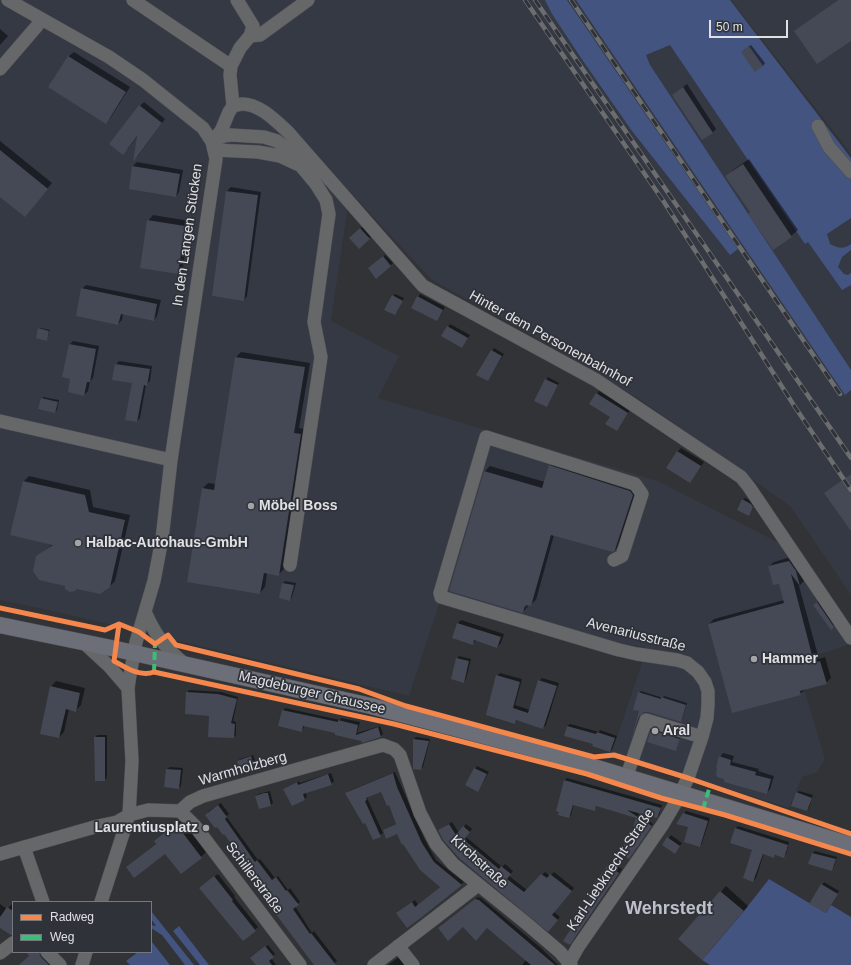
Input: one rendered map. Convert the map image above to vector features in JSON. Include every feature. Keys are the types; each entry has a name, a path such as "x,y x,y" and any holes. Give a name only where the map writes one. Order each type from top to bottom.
{"main road":[{"name":"Magdeburger Chaussee","path":"0,625 185,664 371,706 541,751 851,845"}],"street":[{"path":"8,0 109,56 143,80 203,128 213,146"},
{"path":"133,0 231,66"},
{"path":"213,146 233,106 230,75 231,66 240,48 250,36 253,26 237,0"},
{"path":"250,36 260,35 308,0"},
{"path":"0,70 37,26 41,19"},
{"name":"Hinter dem Personenbahnhof","path":"233,106 242,104 255,107 270,116 288,132 423,286 596,380 741,477 851,638"},
{"path":"818,126 829,147 851,172"},
{"path":"213,146 224,136 231,135 264,137 277,141 291,152 300,166 316,184 326,200 329,214 314,322 321,357 290,565"},
{"name":"In den Langen Stücken","path":"101,901 129,815 132,761 128,688 134,653 154,581 162,540 171,460 215,170 216,159 213,146"},
{"path":"0,421 171,460"},
{"name":"Avenariusstraße","path":"614,560 622,556 642,494 635,484 486,437 440,593 441,597 619,650 677,660 687,663 698,672 705,682 708,691 708,704 702,736 681,794"},
{"path":"145,612 160,641 185,664"},
{"path":"83,642 128,688"},
{"path":"626,778 646,720 702,736"},
{"name":"Warmholzberg","path":"180,811 190,802 203,796 382,745"},
{"name":"Kirchstraße","path":"382,745 394,749 400,756 420,813 436,844 453,864 560,952 569,964"},
{"name":"Karl-Liebknecht-Straße","path":"569,964 578,947 681,794"},
{"path":"0,854 24,846 117,822 129,815 148,810 180,811"},
{"name":"Schillerstraße","path":"180,811 195,826 300,965"},
{"path":"24,846 43,901"},
{"path":"374,965 478,885"},
{"path":"0,953 12,944"},
{"path":"398,946 413,965"},
{"path":"82,965 86,953"}],"shaded area":[{"path":"0,0 727,0 851,166 851,595 791,507 642,401 562,352 432,280 350,192 331,321 399,356 378,398 658,481 783,545 848,645 796,662 825,759 817,772 802,777 789,808 612,752 640,669 645,647 607,642 443,592 409,696 58,612 0,600"},
{"path":"545,0 567,0 738,249 730,255 632,131 581,58 552,14"},
{"path":"576,0 730,0 851,158 851,218 827,234 830,244 836,247 843,248 851,244 851,250 842,257 838,267 844,274 848,275 851,273 851,285 842,290 808,242 805,244 670,45 646,55 650,65 851,370 851,390 845,395"},
{"path":"731,0 851,0 851,154 845,146"},
{"path":"769,879 826,913 831,905 851,917 851,965 710,965 702,960"},
{"path":"152,912 194,965 185,965 162,935 152,929 152,925 156,926 152,920"},
{"path":"179,926 209,965 200,965 173,931"},
{"path":"152,942 170,965 130,965 126,961 137,953 152,953"}],"building":[{"path":"838,0 851,0 851,41 817,64 794,31"},
{"path":"749,46 763,66 755,72 741,52"},
{"path":"68,56 126,92 106,124 48,87"},
{"path":"683,87 713,133 702,140 672,95"},
{"path":"139,105 162,123 133,162 137,136 123,155 109,144"},
{"path":"0,150 48,189 25,217 0,197"},
{"path":"743,164 792,237 773,250 748,214 750,212 725,176"},
{"path":"132,166 180,174 176,197 129,189"},
{"path":"226,191 258,195 244,301 212,296"},
{"path":"147,220 185,226 178,274 140,268"},
{"path":"360,228 370,239 359,249 349,238"},
{"path":"383,256 391,266 376,279 368,268"},
{"path":"81,288 157,304 154,321 121,314 118,325 76,316"},
{"path":"392,295 403,301 395,315 384,310"},
{"path":"417,296 443,310 437,321 411,308"},
{"path":"447,326 468,338 462,348 441,336"},
{"path":"38,328 49,331 47,341 36,338"},
{"path":"69,344 96,349 90,382 87,382 84,396 68,392 70,379 62,377"},
{"path":"491,350 502,356 488,381 476,375"},
{"path":"235,357 305,367 294,433 301,434 279,576 264,573 260,594 187,582 202,488 214,490"},
{"path":"115,364 150,369 147,386 144,385 137,422 125,420 132,383 112,380"},
{"path":"545,379 558,385 547,407 534,401"},
{"path":"596,393 628,413 617,431 605,424 610,417 589,404"},
{"path":"41,398 58,402 55,413 38,409"},
{"path":"677,451 701,466 690,483 666,468"},
{"path":"549,465 630,491 633,495 615,550 613,552 551,535 531,606 525,605 523,613 449,591 484,471 542,488"},
{"path":"851,474 851,531 824,493"},
{"path":"23,481 85,495 89,512 125,520 110,587 100,594 77,589 70,592 65,589 65,586 39,580 33,571 36,556 53,545 10,535"},
{"path":"742,499 751,504 753,507 749,516 737,510"},
{"name":"Hammer","path":"789,561 796,571 800,586 791,574 814,663 820,661 827,684 800,691 801,695 732,713 708,624 784,603 779,584 773,585 768,566"},
{"path":"282,583 294,585 290,601 279,598"},
{"path":"817,602 834,627 831,630 813,605"},
{"path":"457,623 501,637 497,648 474,640 473,645 452,638"},
{"path":"456,658 469,661 464,683 451,679"},
{"path":"496,675 520,682 513,708 528,713 538,680 557,686 543,729 516,720 515,724 486,715"},
{"path":"50,686 80,693 76,712 66,709 59,738 40,734"},
{"path":"186,692 218,694 237,699 231,723 235,724 234,738 208,737 209,716 185,714"},
{"path":"638,692 686,705 681,722 644,712 639,717 632,736 639,711 633,710"},
{"path":"282,710 358,725 356,735 378,727 381,737 362,743 361,741 335,735 335,733 303,726 302,732 278,726"},
{"path":"567,726 596,734 597,732 615,738 610,752 592,746 593,744 564,736"},
{"path":"651,730 680,739 676,751 647,742"},
{"path":"94,737 105,737 105,781 95,781"},
{"path":"413,739 429,741 421,770 413,769"},
{"path":"251,756 255,768 241,773 237,761"},
{"path":"719,756 731,760 730,765 756,772 755,775 771,779 767,794 724,782 724,779 717,777 716,768"},
{"path":"474,768 487,774 478,792 465,785"},
{"path":"166,769 181,770 179,789 164,787"},
{"path":"393,773 397,787 422,843 434,862 462,885 407,928 396,913 412,902 415,907 440,887 420,870 403,844 402,845 397,834 386,839 383,830 396,824 389,805 387,806 381,792 366,798 367,800 365,801 381,837 373,840 365,823 363,824 345,793"},
{"path":"328,774 332,785 303,794 305,800 292,806 283,789 297,782 298,785"},
{"path":"564,780 661,808 657,818 627,810 652,826 629,859 619,852 631,835 636,818 596,806 595,811 573,805 569,818 558,815 559,812 556,811"},
{"path":"796,792 812,798 807,811 791,806"},
{"path":"268,793 271,806 259,809 255,796"},
{"path":"218,805 227,817 225,819 255,862 257,860 272,880 276,877 299,905 293,909 310,934 311,933 336,965 314,965 272,909 274,907 270,903 272,901 233,849 234,848 224,834 223,835 217,827 214,827 205,815"},
{"path":"683,813 708,821 700,847 684,842 688,827 676,824"},
{"path":"176,824 202,858 181,874 165,854 134,878 126,867 156,844 154,841"},
{"path":"449,824 456,835 463,826 470,832 464,840 499,869 501,866 511,874 507,879 524,892 541,874 547,878 550,874 572,891 552,915 558,920 548,932 459,858 443,840 438,830"},
{"path":"735,828 788,845 784,858 775,855 774,858 763,854 753,882 743,878 752,850 730,843"},
{"path":"667,837 680,846 675,854 662,845"},
{"path":"812,853 836,859 832,871 808,864"},
{"path":"608,865 619,873 570,945 563,941 599,886 595,883"},
{"path":"214,876 256,931 243,941 199,888"},
{"path":"821,884 838,894 826,913 809,904"},
{"path":"720,891 744,911 702,960 678,939"},
{"path":"475,899 479,900 555,965 531,965 487,928 476,941 463,927 448,941 438,928"},
{"path":"7,907 12,910 12,935 0,928 0,917"},
{"path":"265,946 274,957 269,961 272,965 256,965 250,958"},
{"path":"27,953 39,953 41,957 49,965 19,965 29,956"}],"railway":[{"path":"525,0 664,202 795,407 851,490"},
{"path":"535,0 851,458"},
{"path":"571,0 840,394"}],"marked path":[{"path":"154,672 155,644"},
{"path":"703,809 710,786"}],"cycle path":[{"path":"0,608 105,630 119,624 139,632 155,644 168,635 176,645 359,689 406,706 594,757 614,755 688,778 851,834"},
{"path":"119,624 114,661 138,673 154,672 394,724 587,774 661,798 725,815 851,854"}],"place":[{"name":"Möbel Boss","path":"251,506"},
{"name":"Halbac-Autohaus-GmbH","path":"78,543"},
{"name":"Hammer","path":"754,659"},
{"name":"Aral","path":"655,731"},
{"name":"Laurentiusplatz","path":"206,828"}],"district":[{"name":"Wehrstedt","path":"669,909"}]}
